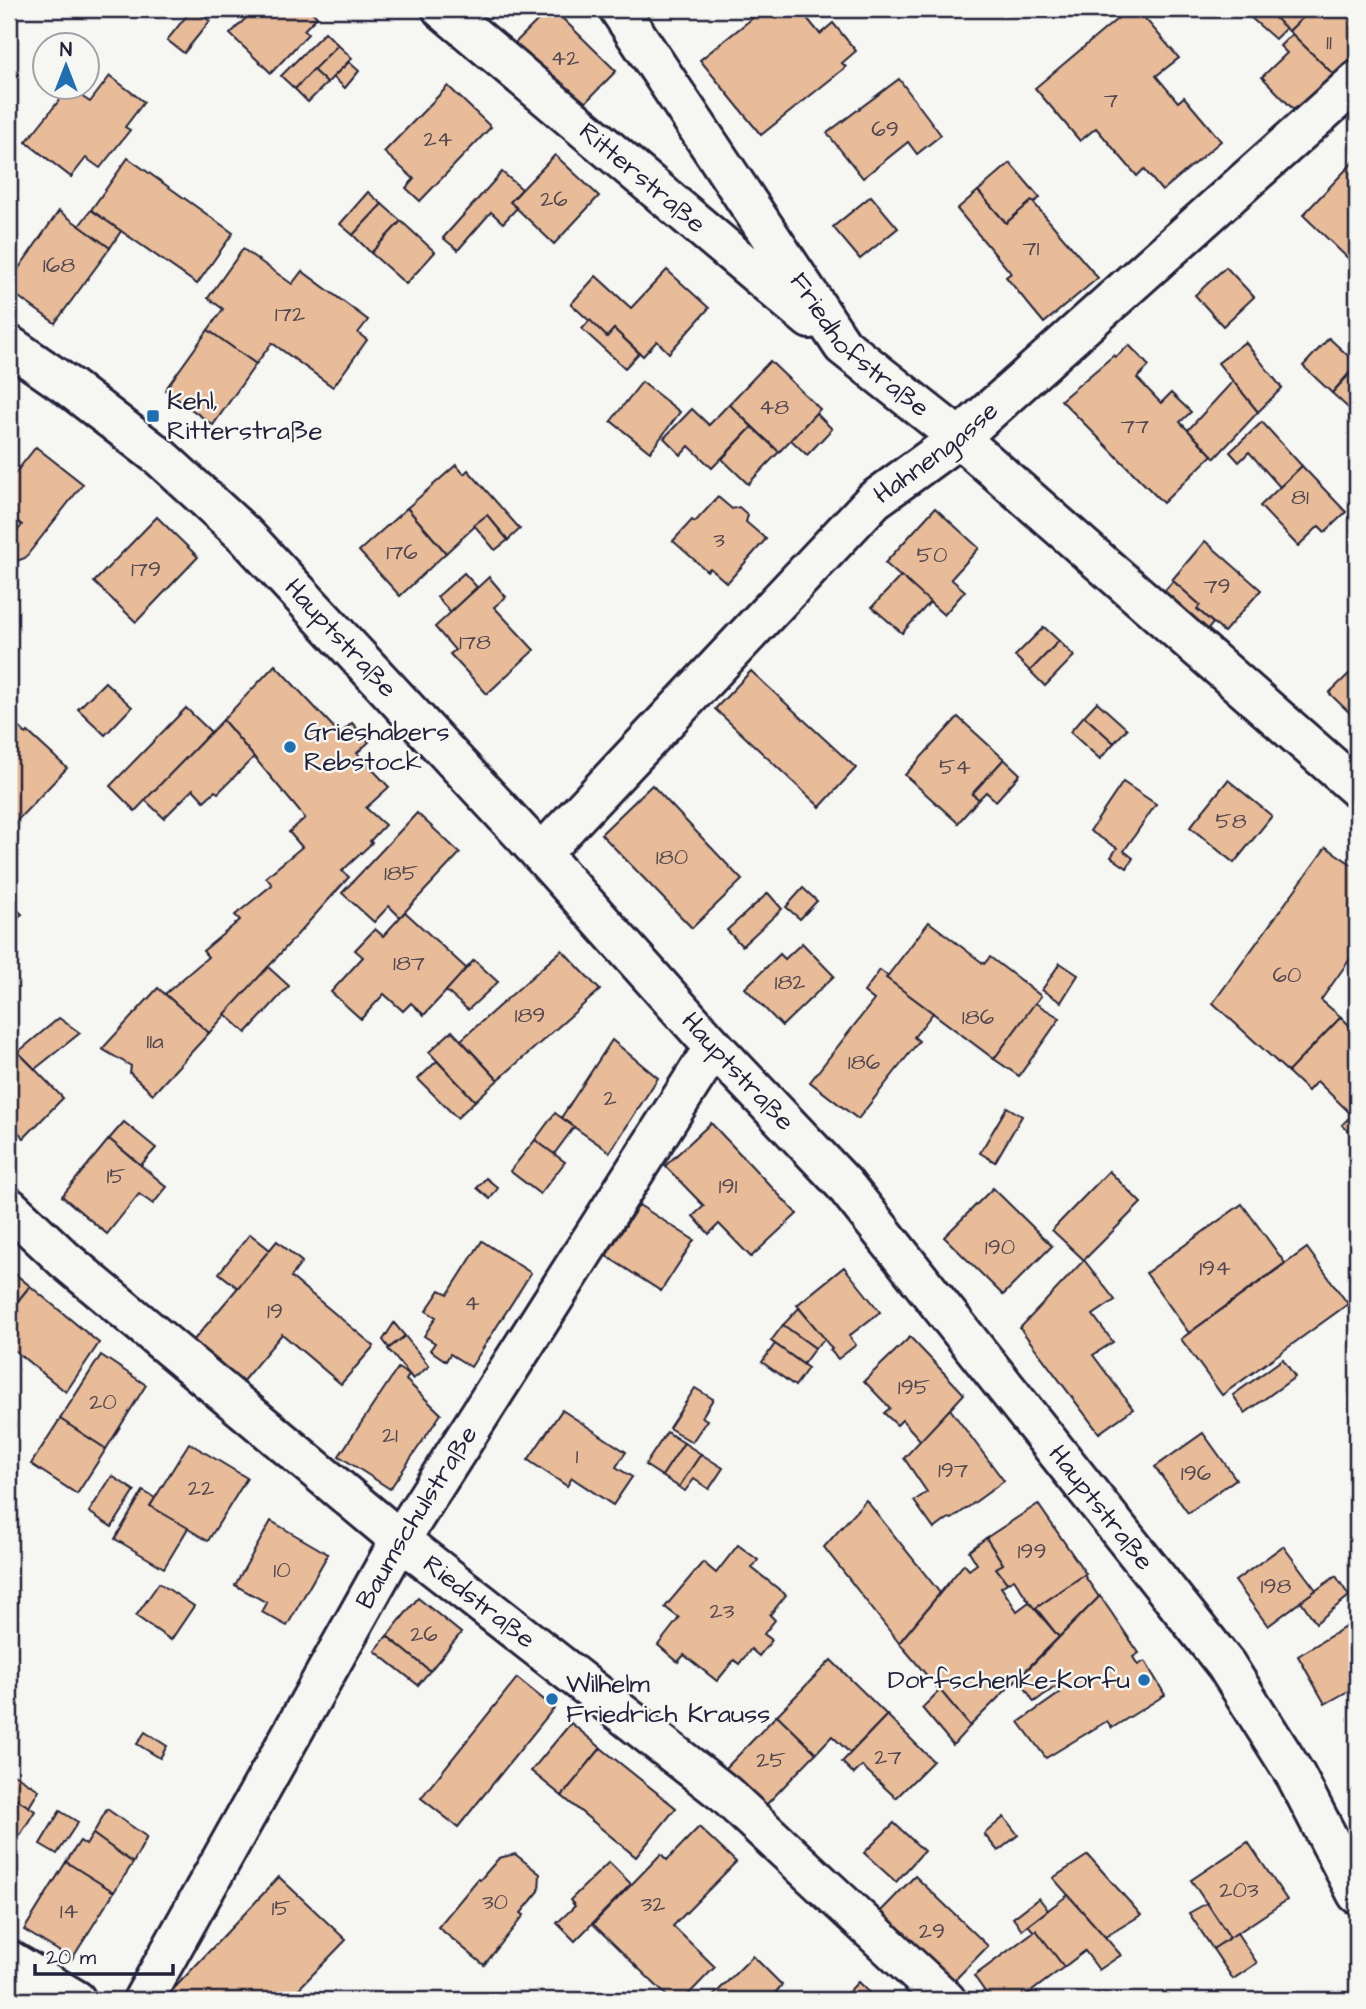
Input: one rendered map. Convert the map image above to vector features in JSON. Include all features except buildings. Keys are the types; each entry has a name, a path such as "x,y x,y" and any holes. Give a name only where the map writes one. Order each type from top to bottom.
{"street":[{"name":"Ritterstraße","path":"442,9 843,346"},
{"name":"Friedhofstraße","path":"619,9 843,346 959,438 1357,788"},
{"name":"Hahnengasse","path":"541,855 874,500 959,438 1357,81"},
{"name":"Hauptstraße","path":"9,345 68,386 160,457 244,534 541,855 714,1047 844,1184 1226,1665 1296,1776 1357,1894"},
{"name":"Baumschulstraße","path":"143,2000 400,1541 714,1047"},
{"name":"Riedstraße","path":"9,1208 65,1260 400,1541 725,1794 947,2000"},
{"path":"9,1960 76,2000"}],"place":[{"name":"Kehl, Ritterstraße","path":"153,416"},
{"name":"Grieshabers Rebstock","path":"290,747"},
{"name":"Dorfschenke-Korfu","path":"1144,1680"},
{"name":"Wilhelm Friedrich Krauss","path":"552,1699"}]}
